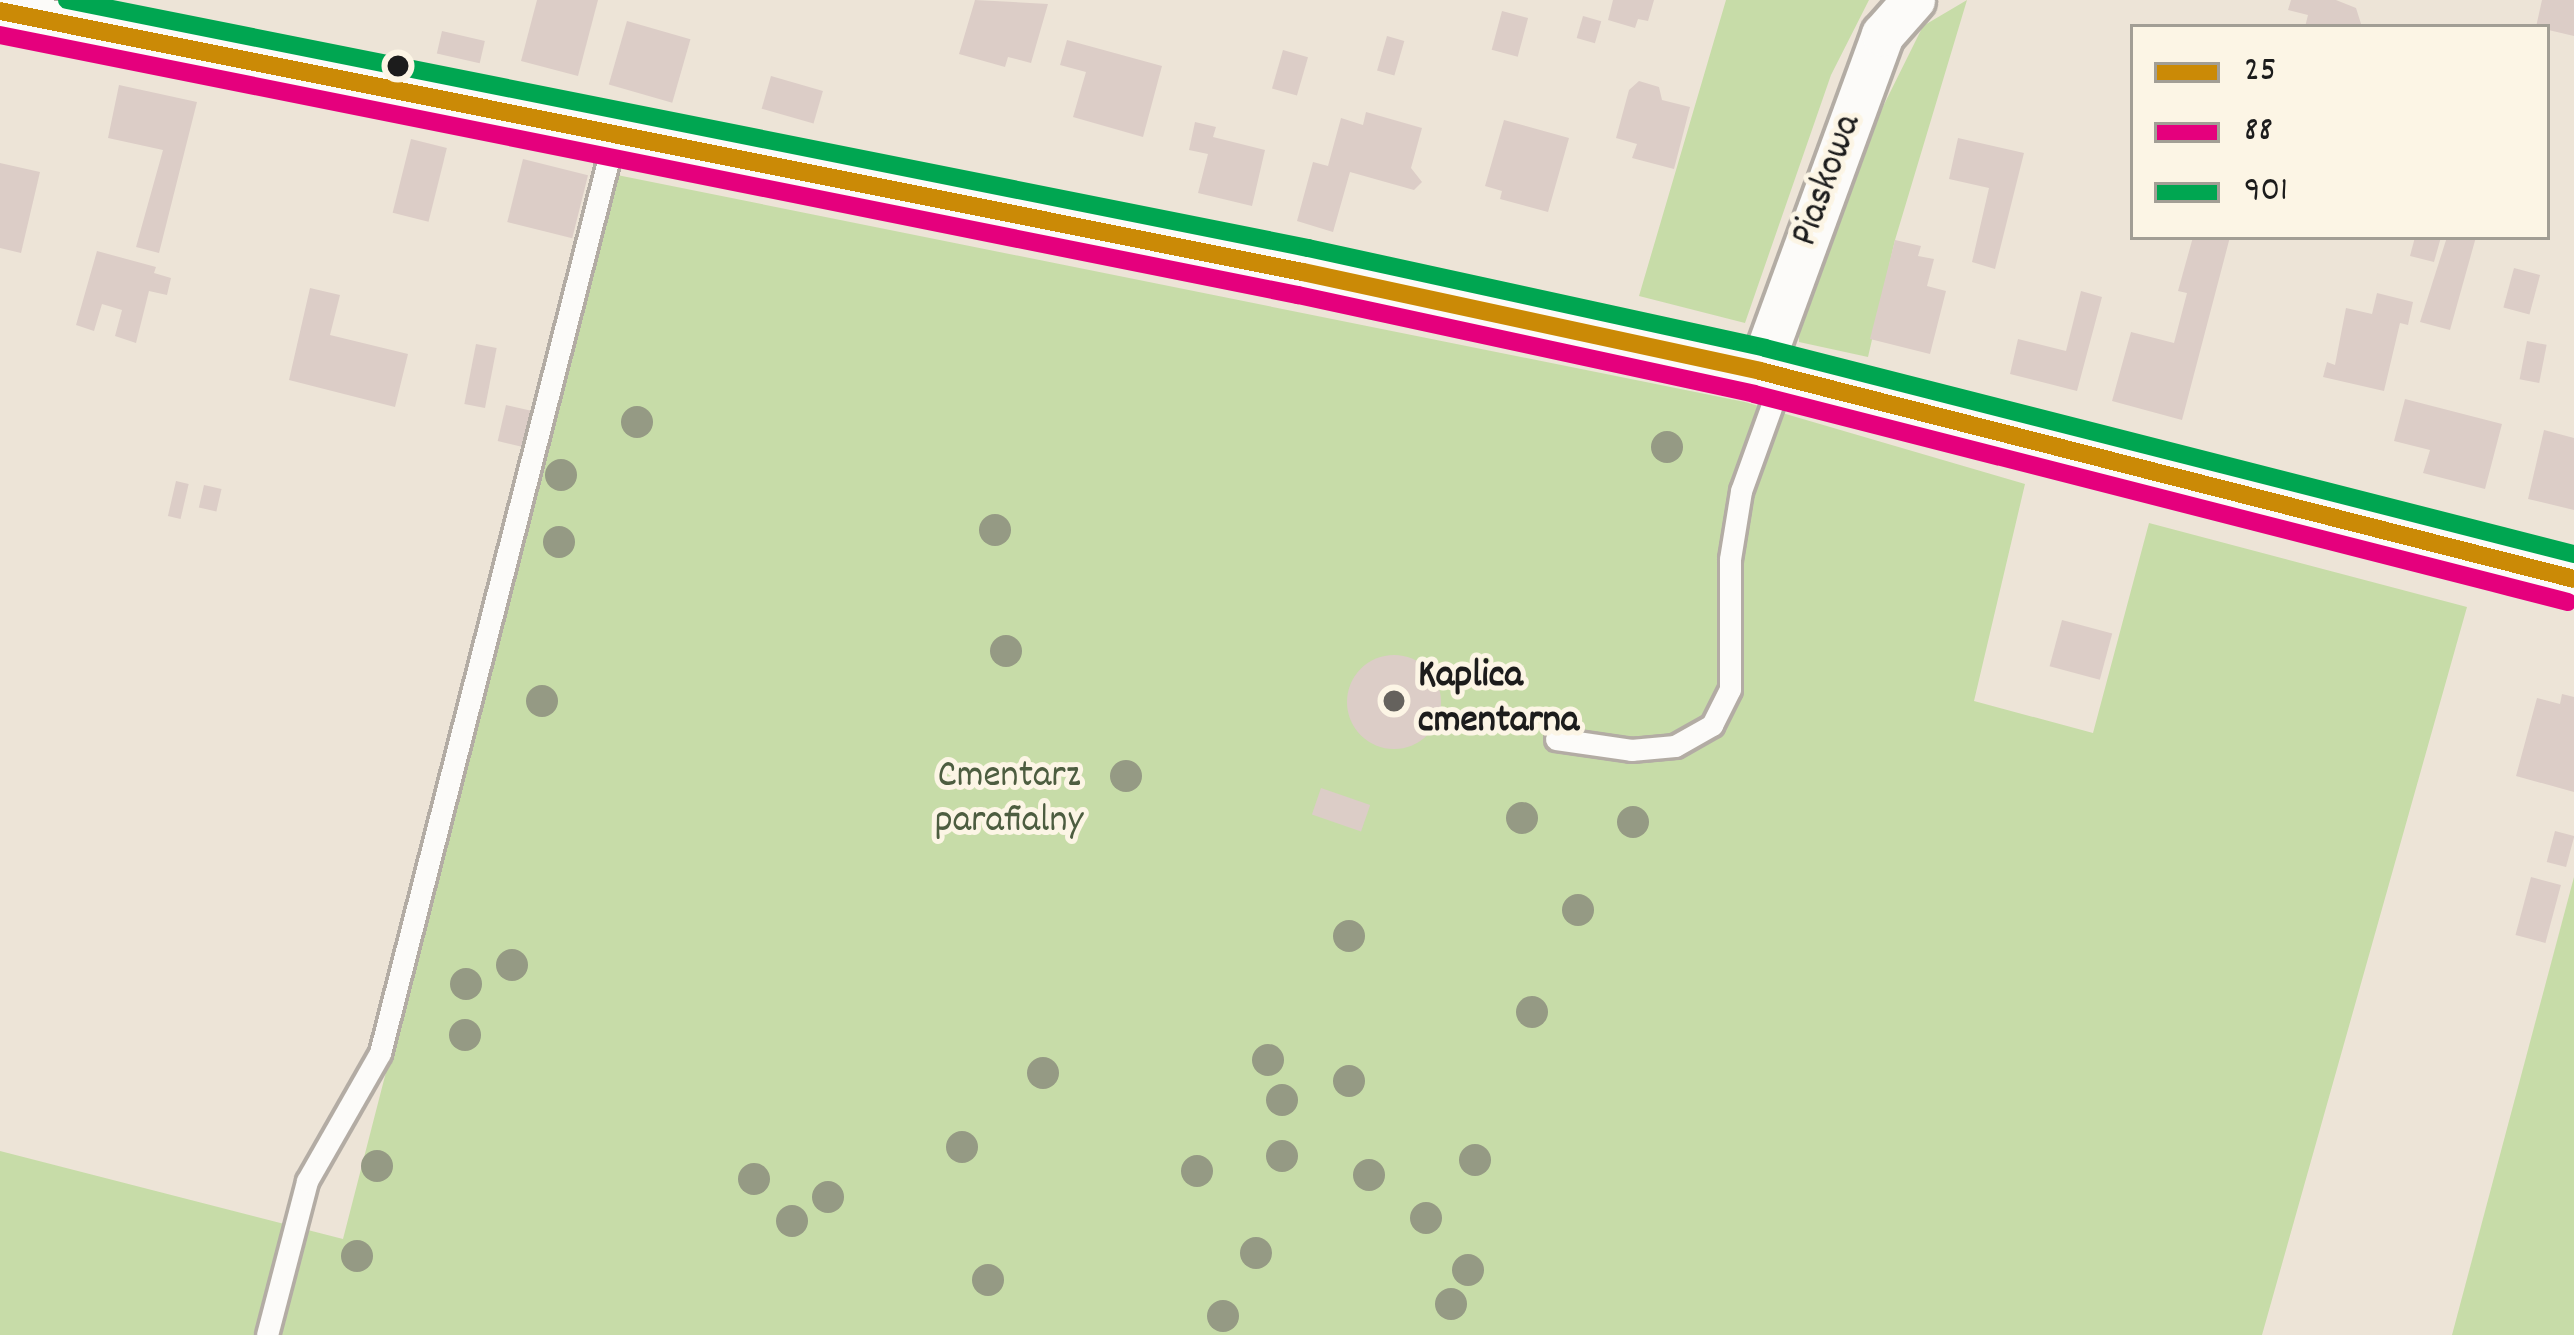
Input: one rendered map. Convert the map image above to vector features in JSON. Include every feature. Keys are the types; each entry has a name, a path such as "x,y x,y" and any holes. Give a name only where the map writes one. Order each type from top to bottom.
{"street":[{"name":"Piaskowa","path":"1771,374 1883,35 1914,0"},
{"path":"0,11 1303,272 1771,374 2574,579"}],"lane":[{"path":"267,1335 307,1181 380,1053 615,134"},
{"path":"1556,739 1631,750 1675,746 1712,725 1730,689 1730,559 1771,374"}],"green space":[{"path":"1726,0 1869,0 1831,75 1745,323 1639,296"},
{"path":"1967,0 1895,240 1868,357 1799,342 1798,317 1852,169 1923,26"},
{"name":"Cmentarz parafialny","path":"617,175 1745,402 2025,484 1974,701 2093,733 2149,523 2467,607 2262,1335 0,1335 0,1151 343,1239"},
{"path":"2574,877 2574,1335 2452,1335"}],"building":[{"path":"537,0 598,0 578,76 521,61"},
{"path":"975,0 1048,4 1031,63 1008,57 1005,67 959,54"},
{"path":"1613,0 1654,0 1648,21 1638,19 1635,28 1608,20"},
{"path":"2291,0 2336,0 2356,8 2361,24 2306,24 2308,15 2288,10"},
{"path":"2542,0 2574,0 2574,36 2550,30 2550,24 2537,24"},
{"path":"1502,11 1528,18 1518,57 1492,50"},
{"path":"1583,16 1601,21 1595,43 1577,38"},
{"path":"627,21 690,39 672,103 609,84"},
{"path":"442,31 485,41 480,63 437,53"},
{"path":"1387,36 1404,41 1394,76 1377,71"},
{"path":"1067,40 1162,66 1143,137 1073,117 1086,72 1060,65"},
{"path":"1283,50 1308,57 1297,96 1272,88"},
{"path":"771,76 823,91 814,124 762,109"},
{"path":"1639,81 1659,87 1662,100 1690,107 1674,169 1632,158 1637,144 1616,138 1629,90"},
{"path":"119,85 197,102 159,253 136,247 163,150 108,138"},
{"path":"1366,112 1422,128 1411,168 1422,182 1414,190 1350,172 1333,232 1297,221 1313,162 1328,166 1341,118 1363,125"},
{"path":"1504,120 1569,138 1548,212 1500,199 1502,191 1485,186"},
{"path":"1195,122 1216,127 1213,137 1265,150 1252,206 1198,193 1208,154 1189,150"},
{"path":"1958,138 2024,153 1995,269 1972,262 1989,188 1949,179"},
{"path":"411,139 447,148 429,222 393,213"},
{"path":"523,159 588,175 572,238 507,222"},
{"path":"0,163 40,172 21,253 0,248"},
{"path":"1895,240 1921,246 1918,256 1934,259 1927,286 1946,291 1930,354 1870,339"},
{"path":"2192,240 2229,240 2182,420 2112,401 2131,332 2174,343 2187,293 2178,291"},
{"path":"2414,240 2440,240 2434,262 2410,256"},
{"path":"2446,240 2475,240 2450,330 2420,322"},
{"path":"97,251 156,267 154,273 171,278 167,295 149,291 136,343 115,336 122,310 102,304 94,331 76,325"},
{"path":"2514,268 2540,275 2529,315 2503,308"},
{"path":"310,288 340,295 330,335 408,354 395,407 289,380"},
{"path":"2081,291 2102,297 2077,391 2010,374 2018,339 2066,351"},
{"path":"2377,293 2413,302 2408,325 2400,323 2384,391 2323,377 2327,362 2335,365 2346,308 2372,314"},
{"path":"2527,341 2547,345 2539,383 2520,379"},
{"path":"476,344 497,348 485,408 464,404"},
{"path":"2405,399 2502,424 2485,489 2423,473 2430,450 2394,441"},
{"path":"506,405 532,411 524,447 498,441"},
{"path":"2544,430 2574,438 2574,510 2528,499"},
{"path":"176,481 189,484 181,519 168,516"},
{"path":"204,485 222,489 216,511 199,507"},
{"path":"2062,620 2112,633 2100,680 2050,666"},
{"name":"Kaplica cmentarna","path":"1385,655 1403,655 1428,668 1438,684 1438,720 1428,736 1403,749 1385,749 1360,736 1347,711 1347,693 1360,668"},
{"path":"2562,694 2574,697 2574,792 2516,776 2537,698 2560,704"},
{"path":"1321,788 1370,805 1361,831 1312,814"},
{"path":"2555,831 2574,836 2566,867 2547,862"},
{"path":"2531,877 2561,885 2545,943 2515,935"}],"transit line":[{"name":"901","path":"67,0 1308,248 1765,348 2574,554"},
{"name":"25","path":"0,11 1303,272 1760,371 2574,579"},
{"name":"88","path":"0,35 1298,295 1754,394 2568,602"}],"place":[{"name":"Kaplica cmentarna","path":"1394,701"}]}
